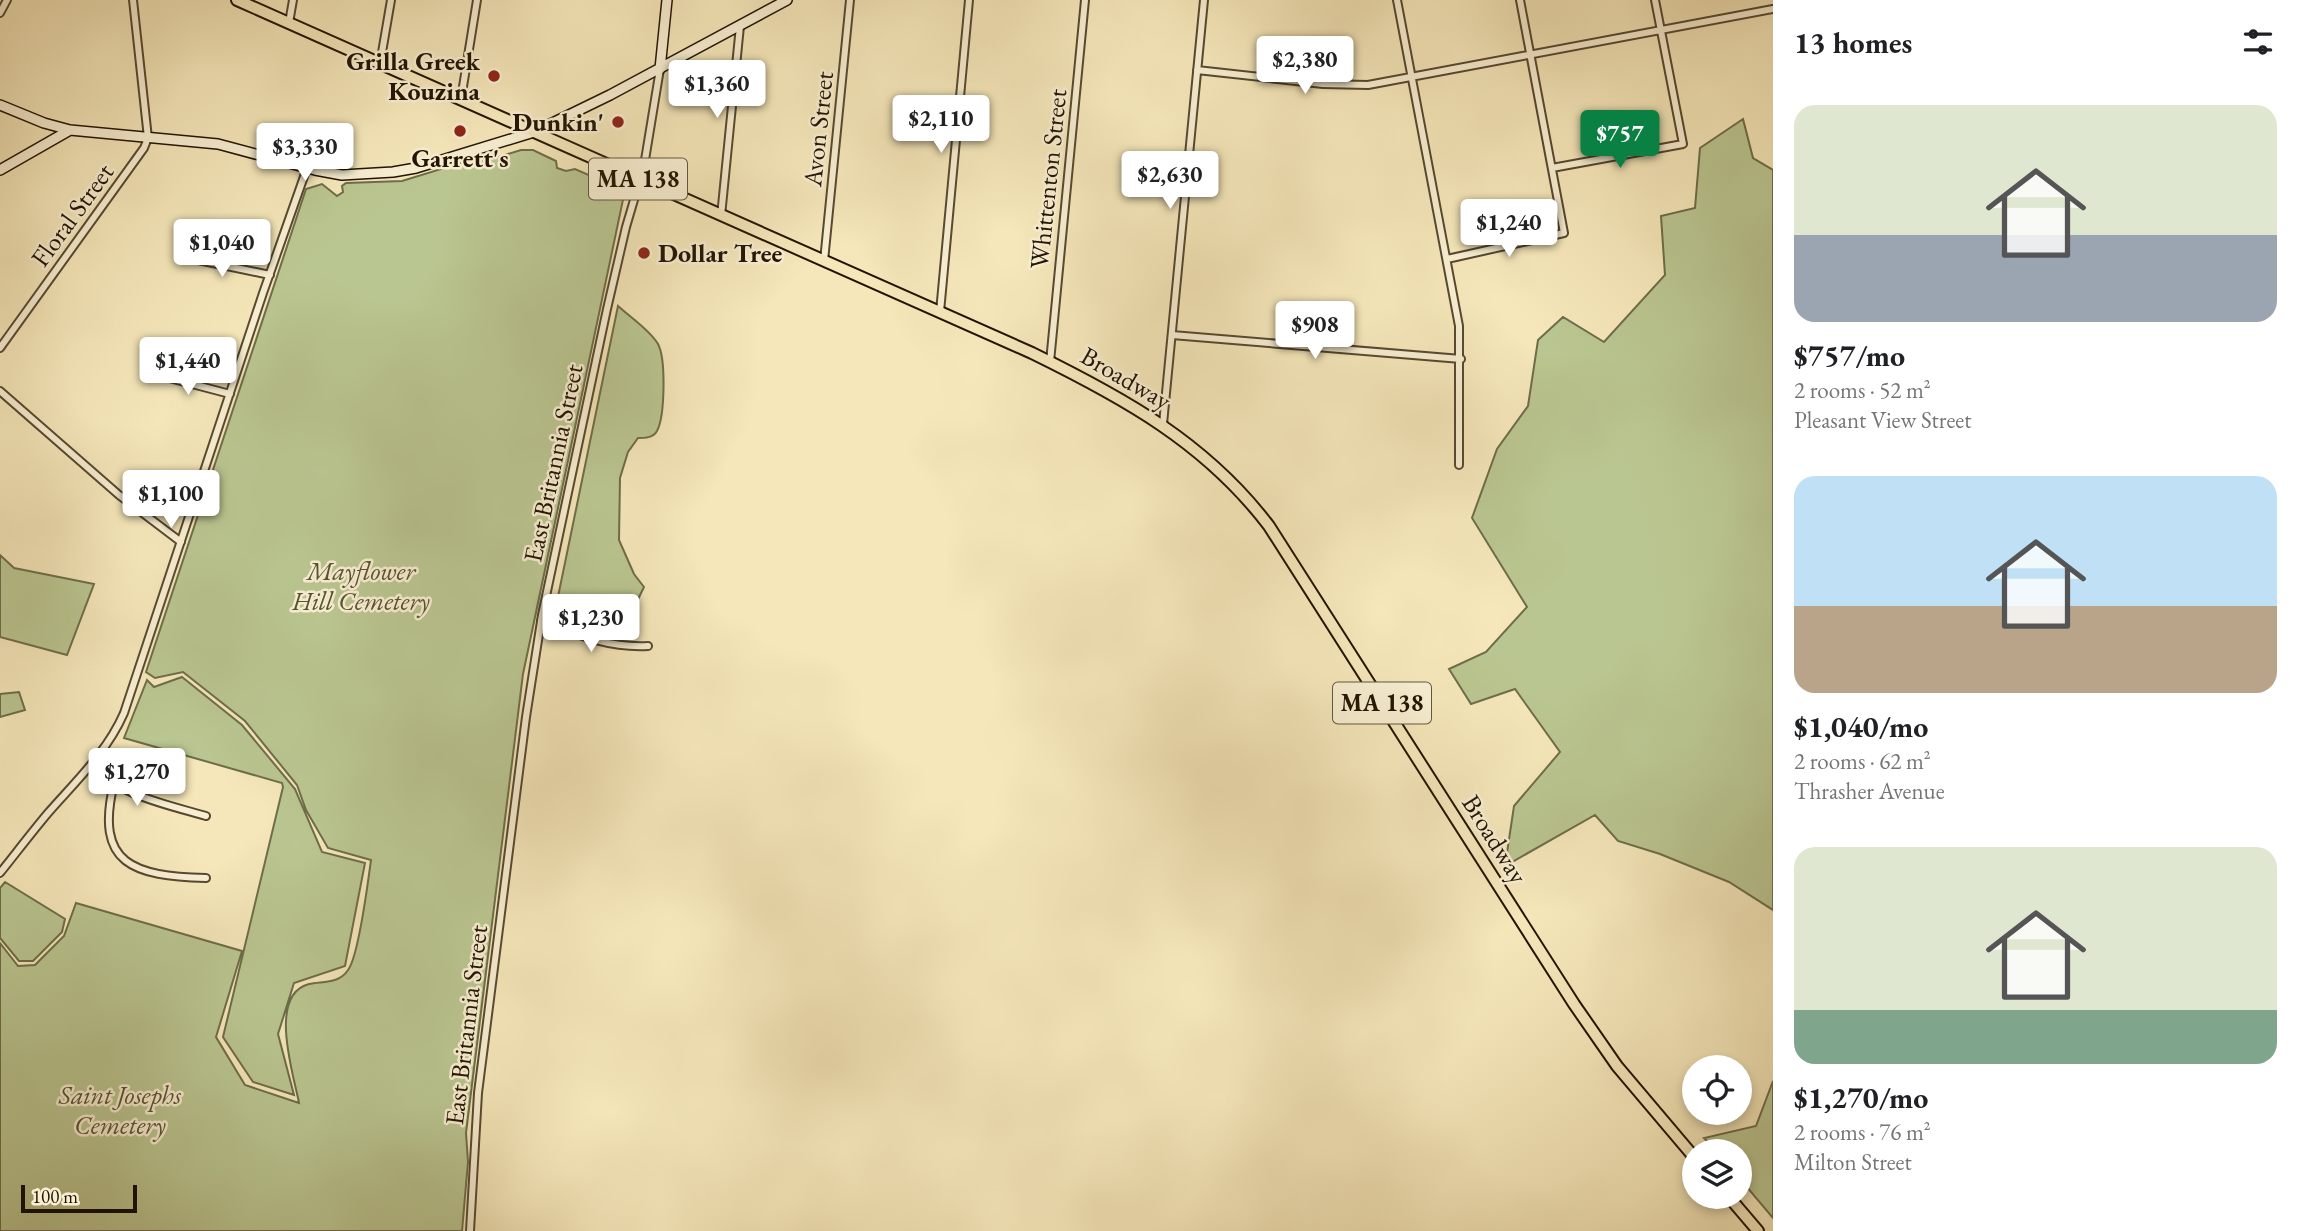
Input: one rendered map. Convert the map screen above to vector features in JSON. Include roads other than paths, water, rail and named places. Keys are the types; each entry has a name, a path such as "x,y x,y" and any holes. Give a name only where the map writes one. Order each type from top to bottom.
{"main road":[{"name":"Broadway","path":"237,0 1050,362 1163,425 1206,458 1249,501 1269,526 1574,1004 1617,1066 1682,1143"},
{"path":"1739,1209 1758,1231"}],"street":[{"path":"0,13 7,0"},
{"path":"132,0 148,138"},
{"path":"289,23 293,0"},
{"path":"380,64 391,0"},
{"path":"461,99 477,0"},
{"name":"East Britannia Street","path":"470,1231 478,1093 541,620 607,309 644,166 660,69 667,0"},
{"path":"0,105 44,123 70,130 218,144 307,168 352,175 416,168 534,132 660,69 740,26 774,4 787,0"},
{"name":"Avon Street","path":"824,261 850,0"},
{"path":"940,312 969,0"},
{"name":"Whittenton Street","path":"1050,362 1085,0"},
{"path":"1163,425 1204,0"},
{"path":"1397,0 1459,326 1459,465"},
{"path":"1447,258 1564,233 1520,0"},
{"path":"1552,168 1683,144 1655,0"},
{"path":"1197,70 1342,86 1377,84 1773,9"},
{"path":"721,216 740,26"},
{"path":"0,170 70,130"},
{"name":"Floral Street","path":"0,348 144,148 148,138"},
{"path":"0,873 47,814 92,764 116,730 124,713 307,168"},
{"path":"179,256 270,275"},
{"path":"1172,335 1461,359"},
{"path":"154,374 230,394"},
{"path":"0,391 119,495 181,542"},
{"path":"541,620 605,644 648,646"},
{"path":"92,764 102,776 114,783 156,801 206,816"},
{"path":"114,783 107,812 108,829 115,847 125,860 139,869 155,874 206,878"}],"place":[{"name":"Grilla Greek Kouzina","path":"494,76"},
{"name":"Dunkin'","path":"618,122"},
{"name":"Garrett's","path":"460,131"},
{"name":"Dollar Tree","path":"644,253"}],"park label":[{"name":"Mayflower Hill Cemetery","path":"361,586"},
{"name":"Saint Josephs Cemetery","path":"120,1110"}]}
